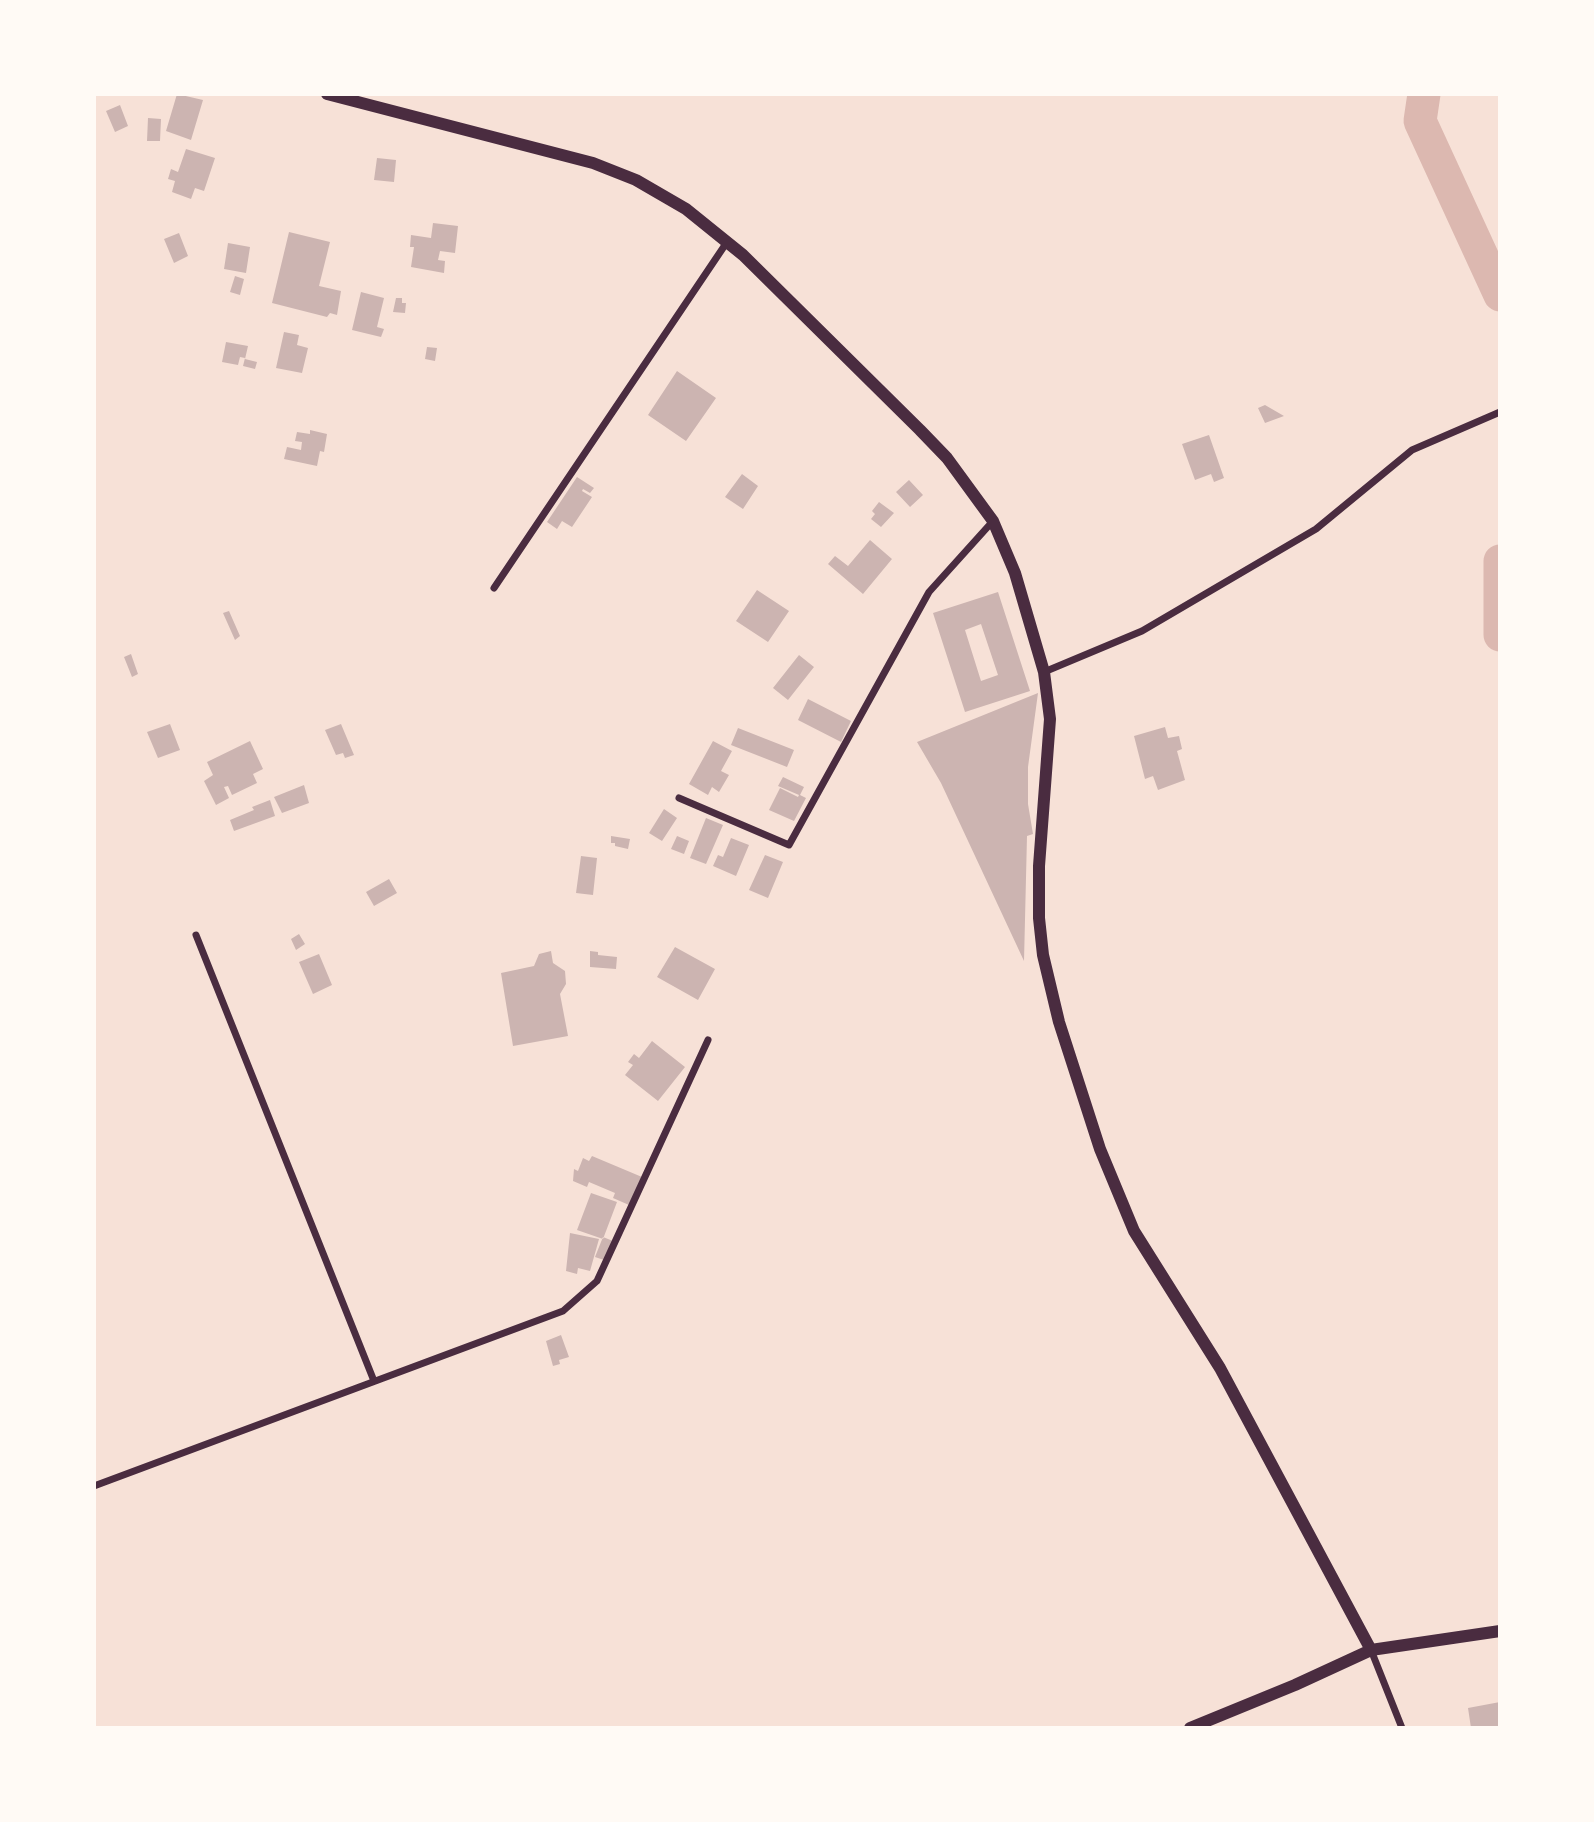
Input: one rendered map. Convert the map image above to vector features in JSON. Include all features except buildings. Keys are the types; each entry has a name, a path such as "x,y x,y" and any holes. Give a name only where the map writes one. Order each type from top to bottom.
{"street":[{"path":"327,94 593,163 636,180 686,209 727,242 773,285 947,458 993,521 1015,573 1044,673 1050,719 1039,866 1039,918 1043,955 1059,1022 1100,1149 1134,1231 1220,1368 1371,1650 1402,1727"},
{"path":"494,588 727,242"},
{"path":"1044,673 1142,631 1315,529 1412,450 1500,412"},
{"path":"679,798 789,845 929,592 993,521"},
{"path":"196,934 374,1381"},
{"path":"94,1486 563,1311 597,1281 708,1040"},
{"path":"1190,1727 1295,1685 1371,1650 1500,1631"}],"waterway":[{"path":"1424,94 1420,121 1500,295"},
{"path":"1500,561 1500,635"}]}
